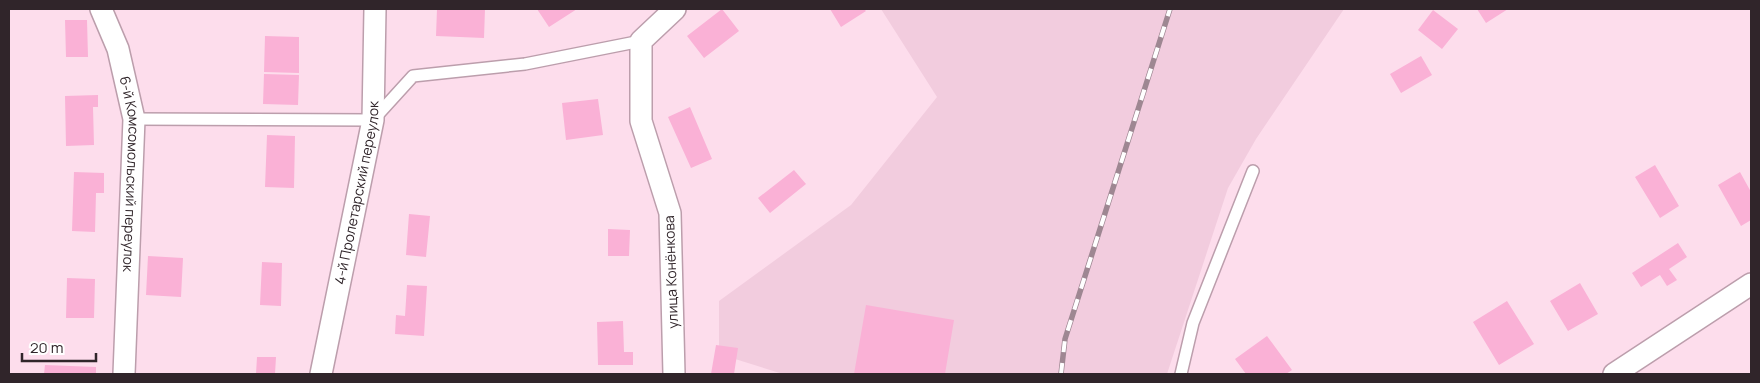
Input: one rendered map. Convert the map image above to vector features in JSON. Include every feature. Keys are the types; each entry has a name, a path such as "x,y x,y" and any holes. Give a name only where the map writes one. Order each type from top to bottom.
{"street":[{"name":"6-й Комсомольский переулок","path":"101,9 118,49 134,119 124,374"},
{"name":"4-й Пролетарский переулок","path":"321,374 373,120 376,9"},
{"path":"641,41 675,9"},
{"name":"улица Конёнкова","path":"641,41 641,121 670,213 674,374"},
{"path":"1614,374 1751,284"}],"lane":[{"path":"134,119 373,120 413,76 525,64 641,41"},
{"path":"1181,374 1193,322 1253,171"}],"shaded area":[{"path":"881,9 1344,9 1256,139 1228,188 1167,374 783,374 719,354 719,301 851,205 937,97"}],"building":[{"path":"437,9 485,9 484,38 436,36"},
{"path":"537,9 577,9 549,27"},
{"path":"722,9 739,31 704,58 687,36"},
{"path":"830,9 864,9 866,11 841,27"},
{"path":"1477,9 1508,9 1486,23"},
{"path":"1433,10 1458,29 1442,49 1418,30"},
{"path":"65,20 87,20 88,57 66,57"},
{"path":"265,36 299,37 299,73 264,72"},
{"path":"1421,56 1432,75 1401,93 1390,74"},
{"path":"264,74 299,75 298,105 263,104"},
{"path":"98,95 98,107 93,107 94,145 66,146 65,96"},
{"path":"598,99 603,135 566,140 562,103"},
{"path":"690,107 712,159 691,168 668,117"},
{"path":"267,135 295,136 294,188 265,187"},
{"path":"1655,165 1679,206 1660,218 1635,177"},
{"path":"794,170 806,184 770,213 758,198"},
{"path":"74,172 104,173 104,193 96,193 95,232 72,231"},
{"path":"1740,172 1751,192 1751,220 1741,226 1718,185"},
{"path":"409,214 430,216 426,257 406,255"},
{"path":"608,229 630,230 629,256 608,256"},
{"path":"1678,243 1687,257 1669,269 1677,280 1667,286 1660,275 1641,287 1632,273"},
{"path":"148,256 183,258 181,297 146,295"},
{"path":"262,262 282,263 281,306 260,305"},
{"path":"67,278 95,279 94,318 66,318"},
{"path":"1580,283 1598,314 1568,331 1550,301"},
{"path":"407,285 427,286 424,336 395,334 396,315 405,316"},
{"path":"1507,301 1534,344 1499,365 1473,322"},
{"path":"866,305 954,320 945,374 854,374"},
{"path":"623,321 624,352 633,352 633,365 598,365 597,322"},
{"path":"1267,336 1292,370 1286,374 1246,374 1235,359"},
{"path":"716,345 738,348 734,374 711,374"},
{"path":"257,357 276,357 275,374 256,374"},
{"path":"45,365 96,367 96,374 44,374"}],"railway":[{"path":"1061,374 1065,339 1170,9"}]}
